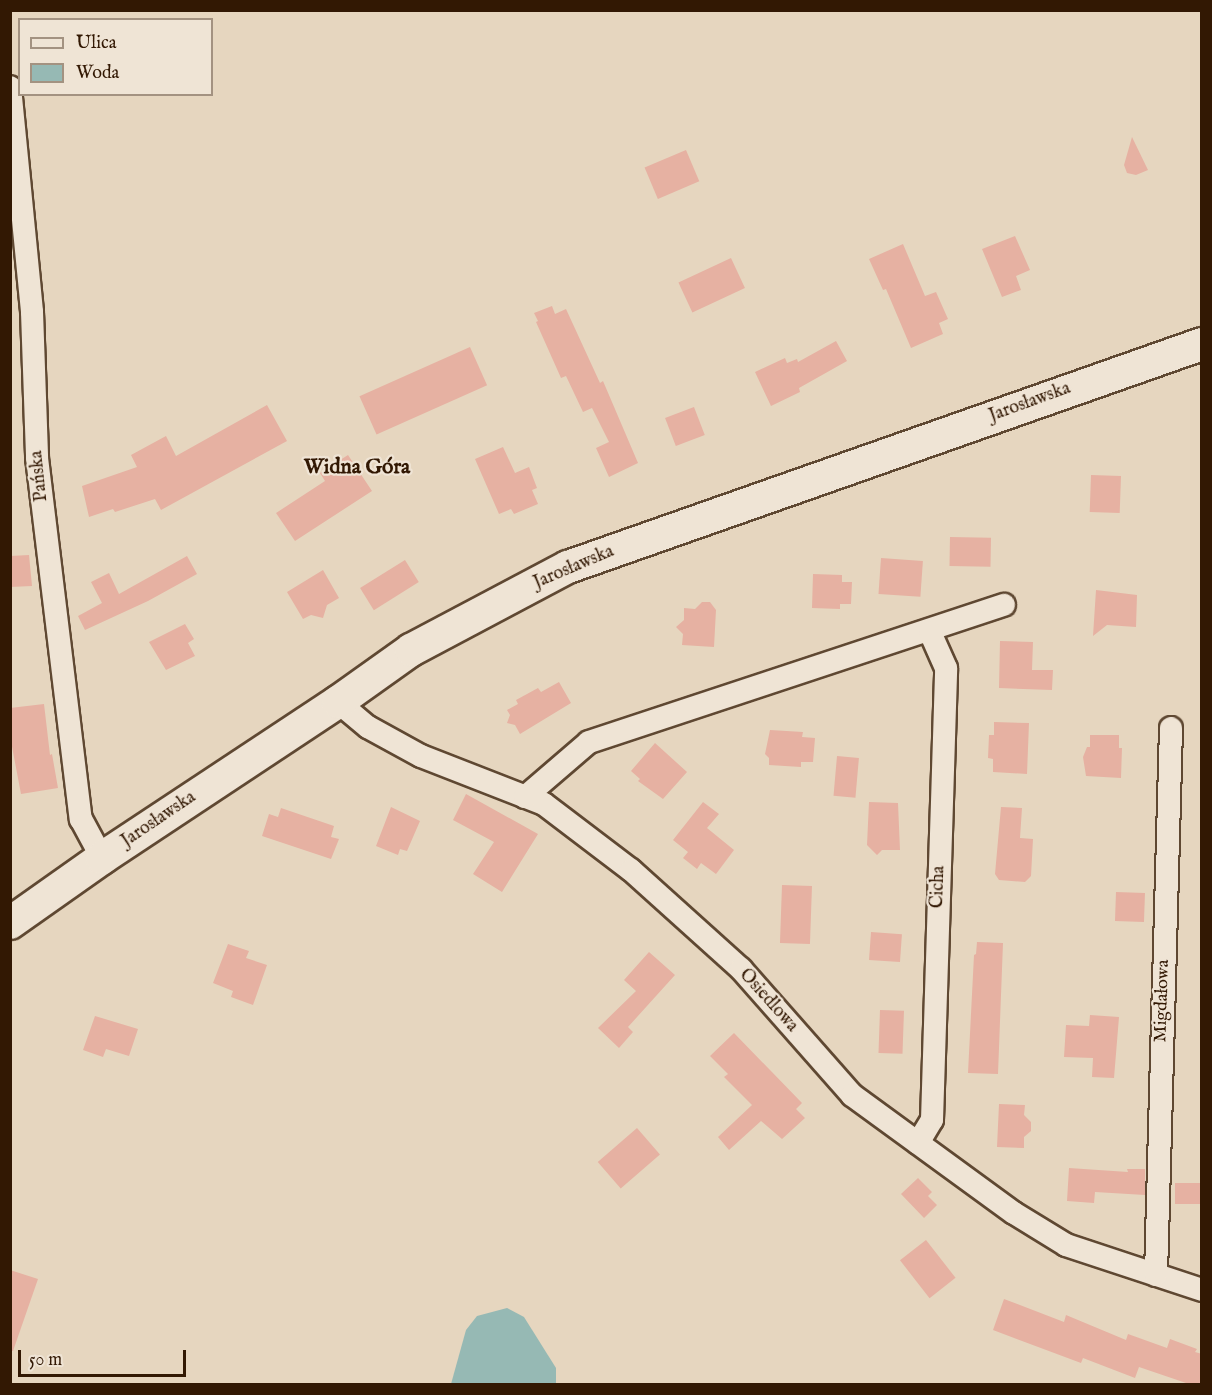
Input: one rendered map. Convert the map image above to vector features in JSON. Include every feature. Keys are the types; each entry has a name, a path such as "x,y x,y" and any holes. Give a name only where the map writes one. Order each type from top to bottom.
{"main road":[{"name":"Jarosławska","path":"10,923 102,858 338,702 411,650 568,567 1202,344"}],"street":[{"name":"Pańska","path":"10,87 32,312 37,458 81,819 102,858"},
{"path":"525,797 589,742 930,632 1004,605"},
{"name":"Cicha","path":"918,1143 932,1120 946,668 930,632"},
{"name":"Osiedlowa","path":"338,702 368,727 421,756 544,804 631,870 741,969 852,1095 1014,1213 1066,1245 1202,1290"},
{"name":"Migdałowa","path":"1156,1275 1171,728"}],"water":[{"path":"507,1308 524,1317 556,1368 556,1384 451,1384 466,1330 477,1316"}],"building":[{"path":"1132,137 1148,170 1136,175 1127,173 1124,165"},
{"path":"686,150 699,181 658,199 645,168"},
{"path":"1015,236 1030,270 1016,276 1021,290 1002,297 982,249"},
{"path":"903,244 925,296 936,292 948,319 939,323 943,334 911,348 886,289 883,290 869,259"},
{"path":"731,258 745,288 692,312 678,283"},
{"path":"552,306 555,314 566,309 600,383 603,381 638,463 609,477 596,448 609,442 592,408 583,412 566,376 561,378 536,322 538,321 534,313"},
{"path":"836,341 847,361 799,388 800,392 771,406 755,372 785,358 787,363 797,359 798,362"},
{"path":"470,347 487,385 377,435 359,396"},
{"path":"267,405 287,441 161,510 155,499 115,512 113,509 89,517 82,486 137,467 131,455 166,436 176,456"},
{"path":"694,407 705,435 676,446 665,418"},
{"path":"503,447 515,473 529,467 537,488 532,490 538,504 514,514 511,509 499,514 475,459"},
{"path":"348,455 372,491 295,541 276,513 325,481 320,473"},
{"path":"1091,475 1121,476 1120,513 1090,512"},
{"path":"950,537 991,538 990,567 949,566"},
{"path":"29,555 32,586 10,587 10,556"},
{"path":"187,556 197,574 148,601 85,630 78,616 102,603 91,582 109,573 119,594"},
{"path":"881,558 923,561 920,597 878,594"},
{"path":"405,560 419,582 374,610 360,588"},
{"path":"323,570 339,598 327,605 323,618 311,615 303,619 287,592"},
{"path":"813,574 842,575 842,582 852,582 851,604 840,604 840,609 812,608"},
{"path":"1096,590 1137,595 1136,627 1107,625 1093,636"},
{"path":"702,602 710,602 716,610 714,647 682,645 683,634 676,627 684,620 684,608 695,609"},
{"path":"185,624 194,639 188,643 195,656 166,670 149,642"},
{"path":"1000,641 1033,642 1032,670 1053,670 1052,690 999,688"},
{"path":"559,682 571,703 520,734 515,725 507,723 510,715 507,710 518,704 516,700 538,688 541,692"},
{"path":"44,704 50,755 52,754 58,788 21,794 10,736 10,708"},
{"path":"994,722 1029,723 1027,774 993,772 993,759 988,758 989,735 994,735"},
{"path":"770,730 803,732 802,737 815,738 813,762 801,762 801,767 769,765 769,758 765,754"},
{"path":"1090,735 1119,735 1119,748 1122,748 1121,778 1086,776 1083,757 1087,747 1090,747"},
{"path":"655,743 687,772 663,799 638,781 640,779 631,771"},
{"path":"837,756 859,758 855,798 834,796"},
{"path":"466,794 538,834 502,892 473,874 494,842 453,820"},
{"path":"703,802 719,814 707,828 734,850 716,874 701,863 697,869 683,858 688,852 673,840"},
{"path":"869,802 898,803 900,850 882,850 877,855 867,845"},
{"path":"391,807 420,821 407,851 400,849 398,855 376,846"},
{"path":"1001,807 1022,808 1020,838 1033,839 1031,876 1025,882 999,880 995,874"},
{"path":"281,808 334,826 331,837 339,839 331,859 262,836 269,814 278,817"},
{"path":"782,885 812,886 810,944 780,943"},
{"path":"1116,892 1145,893 1144,922 1115,921"},
{"path":"871,932 902,934 900,962 869,960"},
{"path":"977,942 1003,943 998,1074 968,1073 974,955"},
{"path":"228,944 249,951 246,958 267,965 253,1005 231,997 233,991 213,983"},
{"path":"649,952 675,975 628,1027 633,1032 619,1048 598,1028 636,991 624,980"},
{"path":"880,1010 904,1011 902,1054 878,1053"},
{"path":"1090,1015 1119,1017 1114,1078 1092,1077 1093,1058 1064,1057 1066,1025 1089,1026"},
{"path":"95,1016 138,1029 129,1056 106,1049 103,1057 83,1050"},
{"path":"734,1033 802,1103 796,1109 805,1118 782,1139 761,1121 729,1150 718,1137 752,1105 724,1077 728,1074 710,1056"},
{"path":"999,1104 1025,1105 1024,1115 1031,1122 1031,1131 1024,1137 1024,1148 997,1147"},
{"path":"637,1128 660,1154 621,1189 598,1162"},
{"path":"1069,1168 1128,1172 1127,1169 1145,1169 1145,1195 1095,1192 1094,1203 1067,1201"},
{"path":"918,1178 932,1192 928,1196 937,1205 924,1218 901,1194"},
{"path":"1175,1183 1202,1183 1202,1204 1175,1204"},
{"path":"926,1240 956,1278 930,1298 900,1260"},
{"path":"10,1270 38,1279 13,1351 10,1350"},
{"path":"1004,1299 1064,1322 1066,1315 1126,1340 1128,1334 1167,1348 1170,1339 1197,1349 1195,1352 1202,1354 1202,1384 1189,1384 1139,1367 1135,1378 1083,1358 1081,1363 993,1330"}],"district":[{"name":"Widna Góra","path":"357,468"}]}
